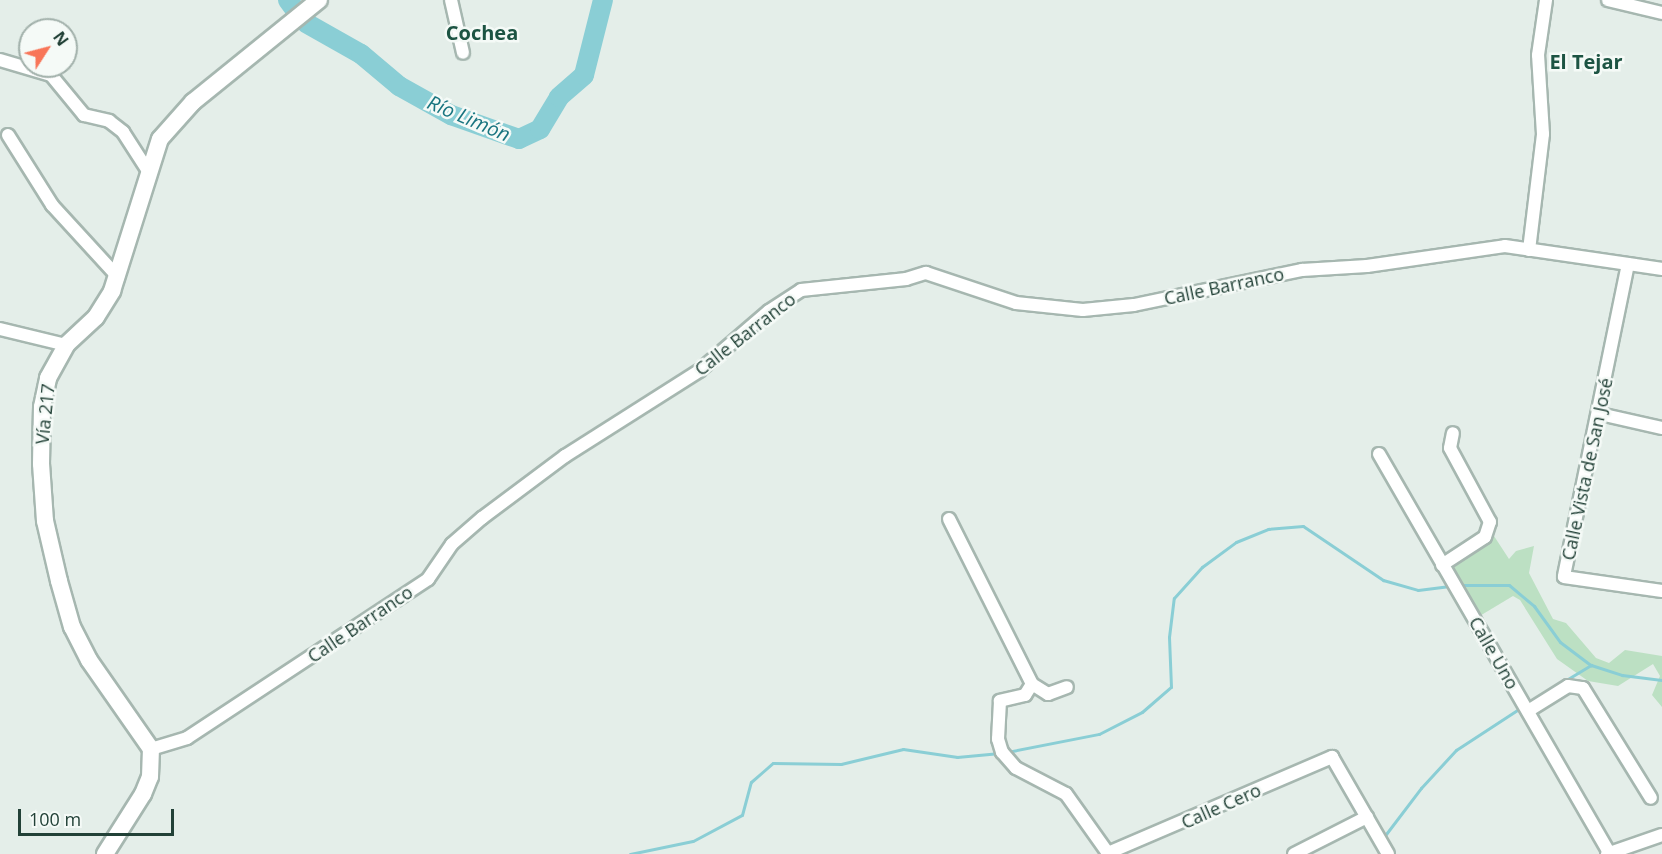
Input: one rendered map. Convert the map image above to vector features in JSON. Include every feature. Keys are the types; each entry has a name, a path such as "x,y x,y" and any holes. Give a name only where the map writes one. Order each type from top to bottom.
{"main road":[{"name":"Vía 217","path":"151,749 89,660 72,627 45,521 42,407 48,378 66,345 96,317 118,277 160,139 174,121 319,0"},
{"path":"105,854 143,794 150,777 151,749"}],"street":[{"path":"451,0 463,53"},
{"path":"1529,250 1543,134 1538,55 1546,0"},
{"path":"1608,0 1662,13"},
{"path":"0,60 51,75 84,115 109,121 123,132 150,174"},
{"path":"8,135 52,205 118,277"},
{"name":"Calle Barranco","path":"151,749 186,738 428,579 452,544 538,475 699,371 769,311 801,290 906,279 927,273 1016,303 1083,310 1134,304 1302,270 1367,266 1479,248 1529,250 1662,270"},
{"name":"Calle Vista de San José","path":"1628,264 1600,414 1564,577 1662,591"},
{"path":"0,329 66,345"},
{"path":"1600,414 1662,428"},
{"path":"1442,565 1485,537 1490,522 1450,448 1453,434"},
{"name":"Calle Uno","path":"1379,454 1608,853"},
{"path":"949,519 1032,684 1048,694 1067,687"},
{"path":"1032,684 1025,695 1000,701 998,739 1002,752 1016,768 1066,794 1108,854"},
{"path":"1528,711 1568,686 1583,688 1651,798"},
{"name":"Calle Cero","path":"1108,854 1332,757 1367,817"},
{"path":"1294,854 1367,817 1388,854"},
{"path":"1608,853 1662,835"}],"green space":[{"path":"1494,536 1509,559 1516,551 1534,546 1529,573 1553,619 1566,623 1596,658 1609,663 1625,650 1662,656 1662,707 1652,695 1660,676 1653,664 1618,686 1588,681 1557,659 1520,600 1513,596 1478,617 1450,567"}],"waterway":[{"name":"Río Limón","path":"288,0 296,11"},
{"name":"Río Limón","path":"306,23 361,54 399,86 451,115 519,139 540,129 559,97 584,75 603,0"},
{"path":"1007,752 1099,734 1142,712 1171,687 1169,637 1174,598 1202,567 1236,542 1268,529 1303,526 1383,580 1418,590 1450,586"},
{"path":"1460,585 1509,585 1534,606 1560,642 1591,665 1622,675 1662,680"},
{"path":"1528,703 1591,665"},
{"path":"1383,838 1421,788 1456,750 1522,707"},
{"path":"630,854 693,841 742,815 751,782 773,763 841,764 903,749 957,757 1000,753"}],"district":[{"name":"Cochea","path":"482,32"},
{"name":"El Tejar","path":"1586,61"}]}
